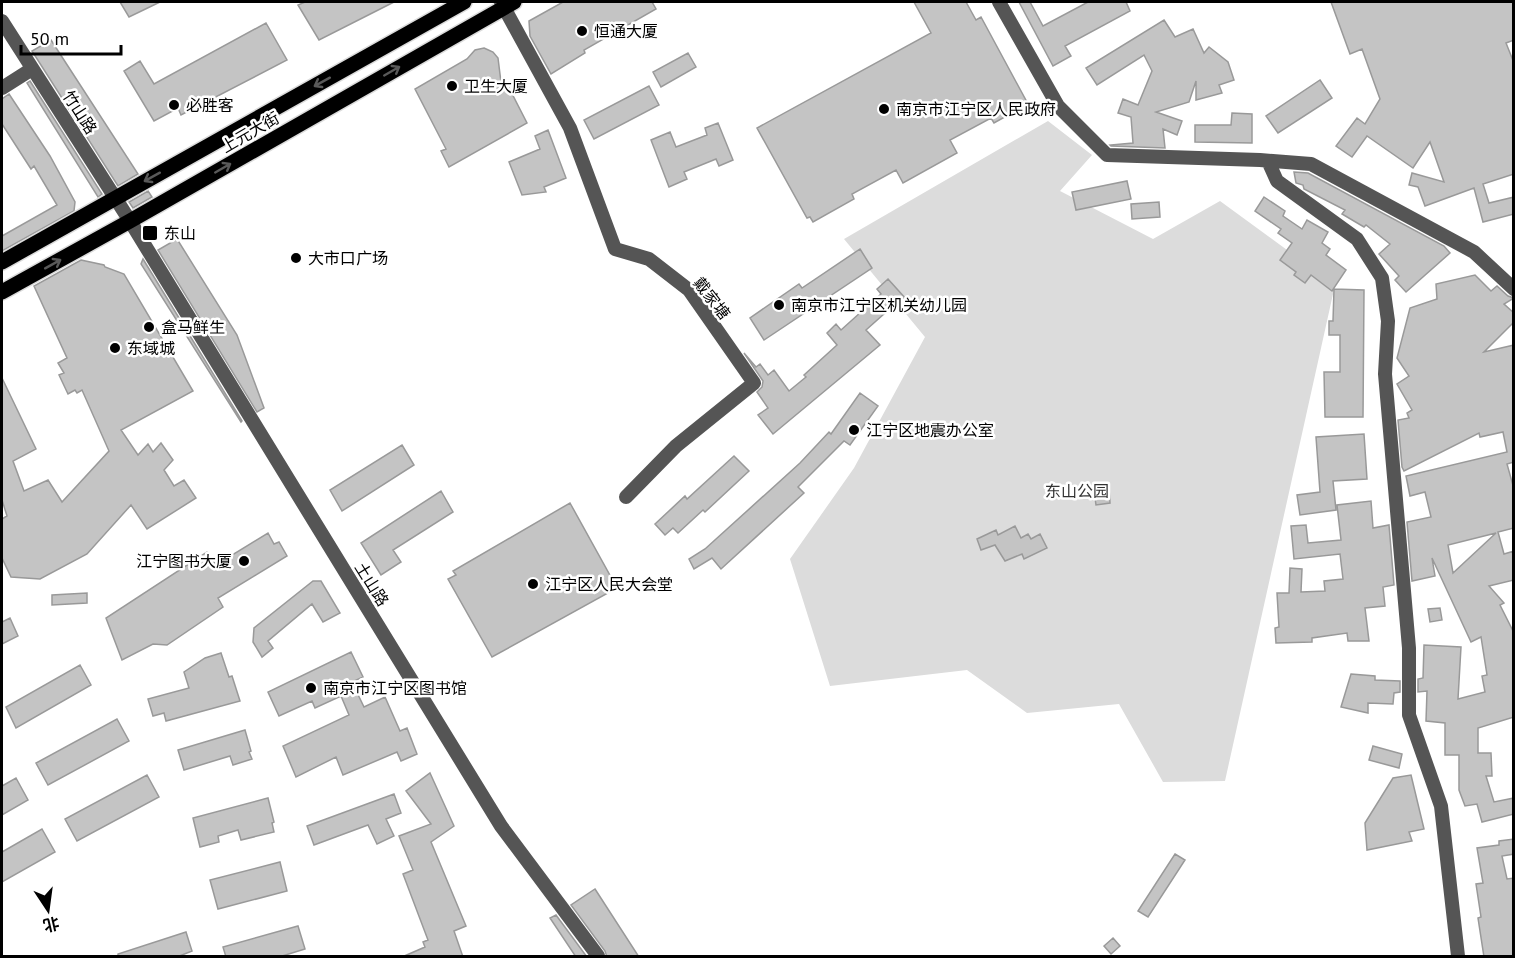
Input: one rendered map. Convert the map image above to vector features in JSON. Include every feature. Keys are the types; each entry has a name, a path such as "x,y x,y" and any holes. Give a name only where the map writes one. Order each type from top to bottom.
{"main road":[{"name":"上元大街","path":"2,262 464,2"},
{"name":"上元大街","path":"2,292 130,221 506,3"}],"street":[{"path":"999,2 1058,106 1107,155 1311,164 1474,252 1514,289"},
{"name":"戴家塘","path":"506,3 570,128 615,249 649,259 689,290 754,383 676,446 626,497"},
{"name":"竹山路","path":"2,21 130,221"},
{"path":"2,88 32,69"},
{"path":"1268,161 1277,182 1357,239 1382,278 1388,321 1385,374 1409,648 1409,714 1441,806 1458,957"},
{"name":"土山路","path":"130,221 501,826 598,957"}],"green space":[{"name":"东山公园","path":"1048,121 1092,155 1060,191 1153,239 1220,201 1335,285 1225,781 1163,782 1119,704 1027,713 967,670 830,686 790,559 854,468 925,337 844,239"}],"building":[{"path":"120,2 160,2 129,17"},
{"path":"305,2 394,2 319,40 298,5"},
{"name":"恒通大厦","path":"563,2 652,2 656,9 584,50 585,53 551,74 530,36 529,21"},
{"path":"914,2 966,2 976,20 981,17 1028,104 994,123 991,118 950,140 957,153 903,183 896,170 852,194 854,199 813,222 810,217 807,218 757,128 931,33"},
{"path":"1019,2 1030,2 1043,26 1088,2 1126,2 1130,11 1065,46 1071,56 1053,66"},
{"path":"1331,2 1514,2 1514,40 1506,43 1514,63 1514,174 1483,184 1489,203 1514,197 1514,214 1483,222 1474,188 1425,206 1418,187 1409,185 1412,173 1444,182 1430,142 1413,168 1367,136 1352,157 1336,146 1357,118 1365,124 1380,99 1362,49 1350,54"},
{"path":"1164,20 1175,37 1193,29 1204,53 1209,47 1228,62 1234,80 1219,85 1222,93 1196,100 1196,81 1189,102 1156,112 1182,121 1177,135 1163,129 1165,148 1111,146 1133,143 1131,117 1118,113 1123,99 1138,105 1152,71 1144,55 1097,85 1086,68"},
{"path":"266,23 287,60 181,115 178,108 154,121 124,71 140,61 154,84"},
{"path":"51,40 138,174 118,186 32,51"},
{"path":"484,48 493,52 498,58 501,82 505,80 527,123 449,167 441,151 446,149 415,89 467,59 475,50"},
{"path":"688,53 696,67 661,87 653,72"},
{"path":"1320,80 1332,98 1278,133 1266,116"},
{"path":"30,81 102,194 98,197 27,83"},
{"path":"649,86 659,105 594,139 584,120"},
{"path":"9,94 50,156 75,202 74,211 2,251 2,236 57,205 34,166 31,169 2,124 2,99"},
{"path":"1232,113 1252,114 1252,143 1195,142 1195,125 1231,125"},
{"path":"718,123 733,160 719,166 716,159 684,172 687,179 669,187 651,140 670,132 676,147 707,135 705,128"},
{"path":"548,130 566,178 544,187 546,192 522,195 509,162 540,149 535,136"},
{"path":"1294,172 1308,173 1444,246 1450,253 1406,292 1395,280 1399,276 1379,254 1390,244 1366,225 1364,227 1342,214 1345,210 1296,183"},
{"path":"1127,181 1131,199 1076,210 1072,192"},
{"path":"148,191 152,197 133,208 129,202"},
{"path":"1264,197 1285,211 1283,216 1302,229 1307,220 1328,232 1322,243 1330,249 1326,255 1346,270 1332,291 1311,275 1305,283 1294,275 1296,272 1280,260 1292,243 1278,233 1281,229 1255,211"},
{"path":"1159,202 1160,217 1132,219 1131,204"},
{"path":"177,239 237,335 264,408 257,412 158,250"},
{"path":"860,249 872,268 764,340 750,318 799,284 802,288"},
{"path":"143,259 242,421 241,422 141,264"},
{"path":"81,260 104,265 124,274 193,391 121,430 138,455 148,444 153,452 161,443 173,460 164,470 174,486 184,480 196,498 147,529 131,505 87,554 40,579 11,577 2,558 2,519 7,516 2,500 2,378 36,449 13,461 24,491 48,480 62,502 109,451 82,390 77,393 75,390 68,394 59,375 64,373 58,363 67,358 34,286"},
{"path":"1475,275 1491,291 1497,286 1508,296 1514,298 1504,304 1514,313 1514,322 1484,352 1514,345 1514,462 1507,464 1514,489 1514,528 1498,532 1504,554 1514,551 1514,580 1489,586 1504,603 1500,605 1514,633 1514,717 1478,728 1478,753 1491,753 1492,776 1486,776 1494,802 1514,798 1514,814 1482,822 1477,804 1465,806 1459,790 1459,755 1445,755 1445,723 1426,721 1427,691 1418,692 1418,679 1423,678 1424,645 1461,647 1458,699 1485,692 1482,676 1487,675 1481,637 1471,642 1432,558 1435,576 1412,581 1407,522 1431,517 1425,492 1410,496 1406,476 1507,452 1503,432 1480,437 1479,433 1404,471 1402,467 1398,420 1409,418 1407,413 1412,410 1397,384 1409,376 1397,358 1410,308 1437,299 1436,284","holes":["1496,533 1453,573 1448,545"]},
{"path":"888,279 906,299 895,309 893,306 866,330 880,345 773,434 758,415 768,408 757,392 762,387 763,381 744,353 756,367 760,364 768,375 774,370 789,391 837,345 827,333 836,324 841,330 881,294 877,289"},
{"path":"1334,289 1364,290 1363,417 1325,417 1324,372 1340,372 1340,335 1329,335 1329,321 1333,321"},
{"path":"860,393 878,406 850,445 844,441 798,487 804,493 721,569 712,558 694,569 689,559 705,549 800,463 829,432 831,434"},
{"path":"1364,434 1367,479 1333,481 1336,510 1300,515 1297,495 1320,492 1316,437"},
{"path":"402,445 414,465 342,511 330,490"},
{"path":"734,456 749,471 705,512 703,510 678,533 673,528 665,535 655,524 685,496 687,499"},
{"path":"1109,488 1110,503 1096,505 1094,490"},
{"path":"441,491 453,512 393,550 401,562 381,575 361,543"},
{"path":"1371,501 1373,528 1389,525 1394,585 1383,587 1385,606 1365,608 1369,641 1348,641 1347,633 1312,638 1312,642 1276,643 1275,628 1279,627 1277,593 1289,593 1290,568 1302,569 1301,592 1325,591 1324,581 1343,579 1340,554 1294,559 1291,526 1306,525 1308,543 1341,540 1337,505"},
{"name":"江宁区人民大会堂","path":"570,503 617,588 492,657 448,579 456,575 453,571"},
{"path":"1015,526 1021,538 1028,534 1031,539 1040,534 1047,548 1024,559 1022,554 1005,561 995,545 981,550 977,539 996,530 998,535"},
{"path":"268,533 274,544 279,542 287,556 218,598 223,607 167,645 153,644 122,660 106,618 207,552 216,565"},
{"path":"313,581 321,581 340,613 323,622 312,604 268,641 273,648 262,657 253,642 254,628"},
{"path":"87,593 87,603 52,605 52,595"},
{"path":"1440,608 1442,620 1430,622 1428,609"},
{"path":"10,618 18,636 2,644 2,622"},
{"path":"351,652 363,677 352,682 364,707 385,697 400,731 407,728 417,754 401,761 397,752 343,775 336,757 296,777 283,746 349,715 341,696 315,708 312,701 279,716 268,692"},
{"path":"221,653 240,701 166,721 164,713 153,716 148,699 189,688 184,672 205,658"},
{"path":"80,665 91,685 16,728 6,707"},
{"path":"1351,674 1375,676 1375,680 1400,681 1400,692 1394,693 1393,704 1368,703 1368,713 1341,707"},
{"path":"117,719 129,741 48,785 36,763"},
{"path":"245,730 252,759 233,765 230,756 184,770 178,750"},
{"path":"1373,746 1402,754 1399,768 1369,760"},
{"path":"430,773 454,826 431,842 466,926 454,931 463,957 402,957 425,947 423,942 428,940 403,874 413,870 399,836 431,824 406,791"},
{"path":"147,775 159,797 77,841 65,819"},
{"path":"1411,775 1424,829 1409,832 1412,841 1367,850 1365,823 1393,778"},
{"path":"16,778 28,800 2,815 2,786"},
{"path":"394,794 401,813 386,819 394,836 377,844 368,825 314,845 307,826"},
{"path":"268,798 274,832 241,840 238,830 218,836 219,842 200,847 193,818"},
{"path":"42,829 55,852 2,882 2,852"},
{"path":"1514,839 1514,854 1502,856 1507,879 1514,878 1514,957 1484,957 1476,884 1483,883 1477,848 1499,845 1499,841"},
{"path":"1175,854 1185,860 1148,917 1138,911"},
{"path":"280,862 287,891 218,909 210,880"},
{"path":"595,889 639,957 607,957 571,905"},
{"path":"556,915 587,957 576,957 550,918"},
{"path":"298,926 305,949 279,957 226,957 223,947"},
{"path":"186,932 192,951 177,957 118,957 118,954"},
{"path":"1113,938 1120,946 1111,954 1104,946"}],"place":[{"name":"恒通大厦","path":"582,31"},
{"name":"卫生大厦","path":"452,86"},
{"name":"必胜客","path":"174,105"},
{"name":"南京市江宁区人民政府","path":"884,109"},
{"name":"东山","path":"150,233"},
{"name":"大市口广场","path":"296,258"},
{"name":"南京市江宁区机关幼儿园","path":"779,305"},
{"name":"盒马鲜生","path":"149,327"},
{"name":"东域城","path":"115,348"},
{"name":"江宁区地震办公室","path":"854,430"},
{"name":"江宁图书大厦","path":"244,561"},
{"name":"江宁区人民大会堂","path":"533,584"},
{"name":"南京市江宁区图书馆","path":"311,688"}]}
